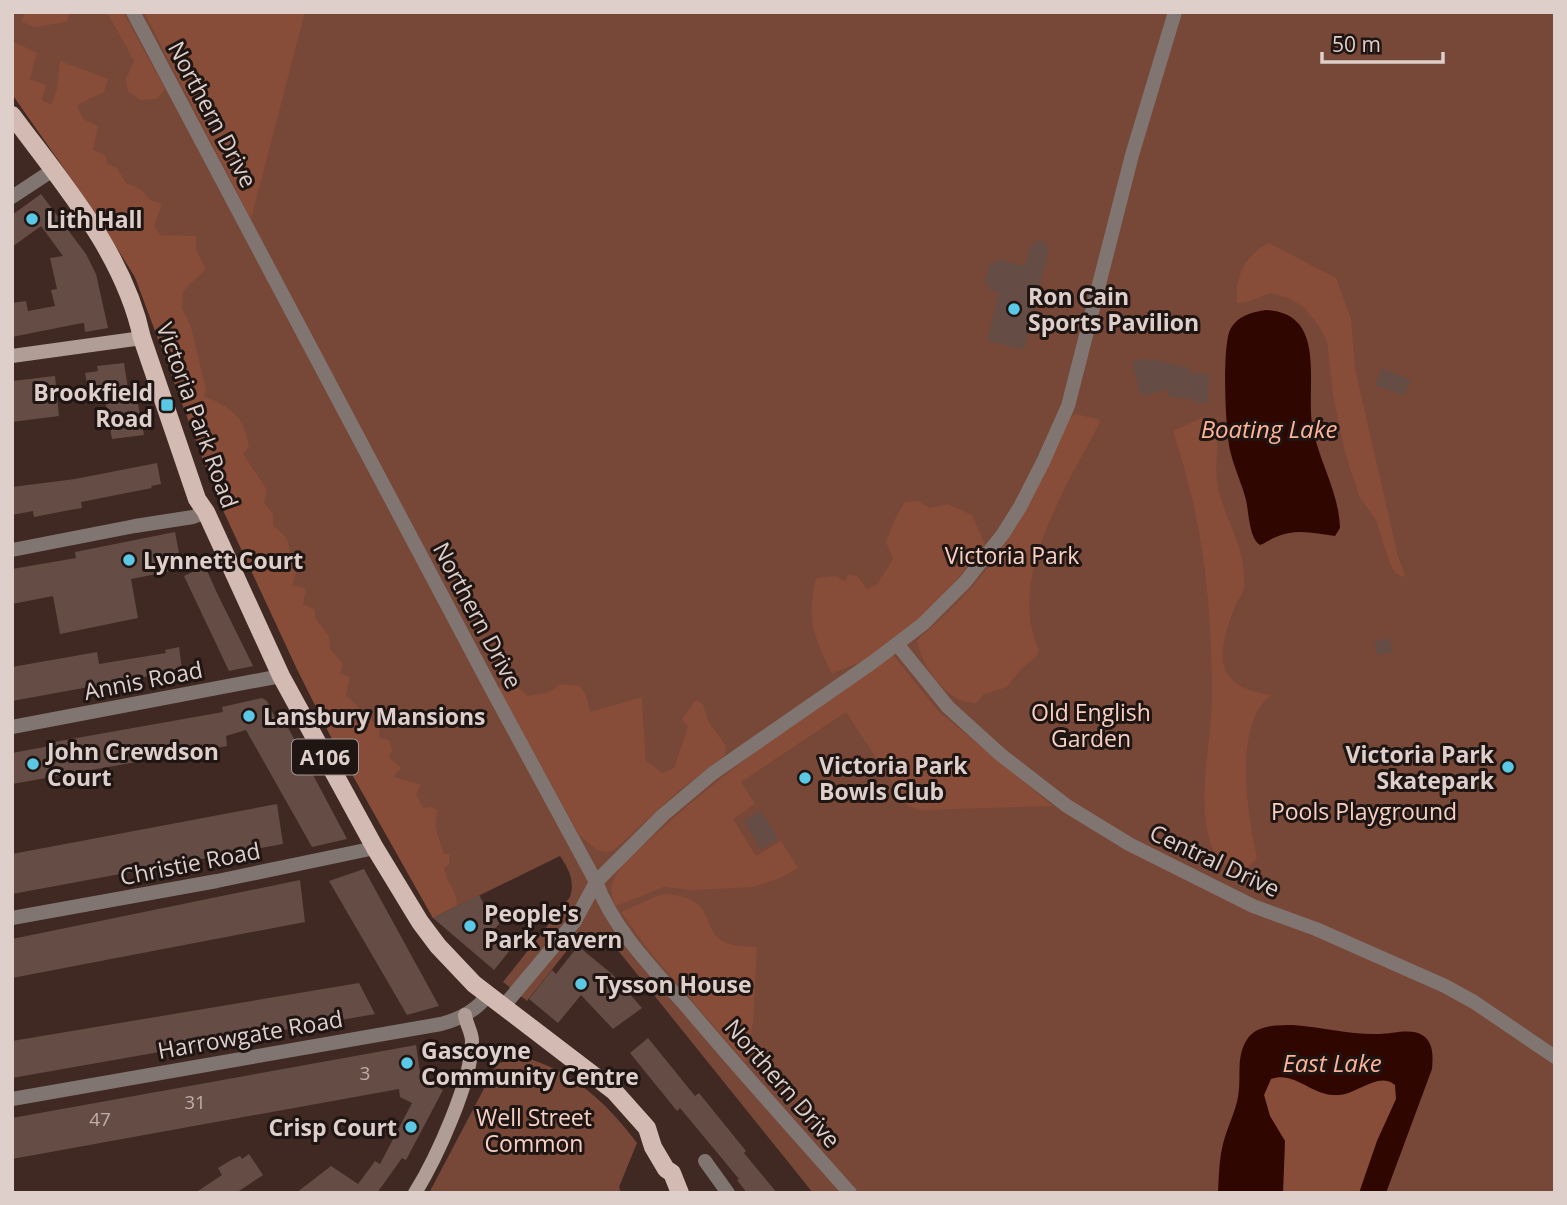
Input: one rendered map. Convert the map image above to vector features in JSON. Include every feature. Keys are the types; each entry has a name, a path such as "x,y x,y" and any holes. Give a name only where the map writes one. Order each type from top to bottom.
{"main road":[{"name":"Victoria Park Road","path":"12,116 116,264 136,313 197,499 206,512 281,676 375,848 420,922 438,946 488,995 614,1091 647,1128 653,1147 666,1170 672,1173 680,1193"}],"street":[{"name":"Northern Drive","path":"133,12 596,882 610,914 643,957 850,1193"},
{"path":"503,1007 575,920 596,882 663,815 704,781 897,644 945,604 991,550 1020,507 1061,423 1073,388 1129,166 1175,12"},
{"path":"12,197 52,170"},
{"path":"12,356 142,338"},
{"path":"12,550 183,519 206,512"},
{"name":"Central Drive","path":"897,644 948,707 1001,755 1067,806 1129,845 1253,906 1316,929 1445,986 1474,1002 1555,1057"},
{"name":"Annis Road","path":"12,727 281,676"},
{"name":"Christie Road","path":"12,918 217,881 375,848"},
{"name":"Harrowgate Road","path":"12,1099 441,1024 465,1015 480,1005 488,995"},
{"path":"415,1193 442,1141 464,1081 472,1036 465,1015"},
{"path":"705,1161 728,1193"}],"green space":[{"name":"Victoria Park","path":"12,12 1555,12 1555,1193 813,1193 608,938 591,932 577,938 527,1001 503,982 570,897 571,880 566,866 560,856 433,918 330,735 217,497 135,277 94,211 12,94"},
{"path":"24,12 70,12 67,22 34,27 22,22"},
{"path":"107,12 123,12 165,89 157,99 140,100 128,91 126,79 134,61"},
{"path":"144,12 305,12 251,219"},
{"path":"12,41 37,53 30,79 46,85 42,100 51,105 57,89 60,61 108,79 104,92 77,105 83,119 98,126 93,150 105,155 107,164 117,168 126,183 140,189 150,200 162,204 154,226 160,235 196,236 196,250 206,269 183,291 182,308 191,327 206,390 204,396 229,409 244,428 249,447 243,454 267,490 264,503 273,514 273,526 288,542 287,564 296,573 292,585 306,589 303,605 315,609 315,618 329,636 330,649 343,664 340,673 350,677 346,695 379,728 379,738 389,740 392,750 389,757 401,768 393,777 421,785 416,794 423,808 431,807 438,811 437,832 444,854 449,854 449,864 444,868 457,905 433,918 330,735 217,497 135,277 94,211 12,94"},
{"path":"1269,243 1336,278 1351,319 1355,369 1398,556 1405,575 1403,577 1395,573 1390,564 1376,520 1360,498 1345,453 1333,395 1327,341 1318,325 1304,307 1271,293 1237,303 1238,284 1243,267 1254,253"},
{"path":"1075,414 1098,419 1100,422 1058,503 1035,563 1030,593 1031,622 1039,650 1037,656 1021,669 1007,687 984,694 976,703 955,697 937,682 930,672 917,640 963,597 1003,547 1031,500 1070,418"},
{"path":"1201,418 1214,424 1217,439 1217,482 1243,563 1243,591 1224,641 1224,666 1229,676 1238,684 1252,691 1271,695 1259,709 1251,727 1247,749 1247,796 1257,857 1245,868 1238,869 1225,864 1214,852 1207,827 1204,791 1212,700 1207,590 1200,535 1173,431"},
{"path":"918,501 930,508 948,504 972,515 985,545 947,591 903,633 866,659 832,674 820,649 812,618 816,578 835,576 845,581 849,574 858,577 867,589 877,584 893,559 886,542 896,517 905,502"},
{"path":"893,655 938,711 1053,806 922,810 908,806 846,712 741,782 755,804 733,819 756,856 781,841 798,868 754,887 692,890 664,887 616,906 611,891 615,877 637,850 742,762"},
{"path":"561,684 580,686 586,695 590,712 642,697 645,760 662,773 674,768 688,727 682,719 696,700 703,704 708,721 726,746 725,755 674,795 614,850 597,850 580,836 498,687 514,685 528,696 547,693"},
{"path":"669,894 695,902 706,915 712,930 724,942 736,946 757,947 753,1022 745,1062 650,952 621,912 660,895"},
{"name":"Well Street Common","path":"509,1054 529,1058 570,1078 606,1106 627,1130 637,1143 619,1187 621,1193 429,1193 498,1062 501,1063"},
{"path":"1279,1076 1294,1079 1331,1095 1347,1094 1375,1082 1389,1081 1395,1085 1396,1099 1377,1141 1359,1193 1283,1193 1285,1141 1270,1116 1264,1095 1271,1079"}],"water":[{"name":"Boating Lake","path":"1266,310 1286,314 1299,324 1307,338 1313,430 1339,515 1340,528 1335,536 1290,533 1260,545 1252,531 1246,500 1229,444 1225,391 1226,354 1233,325 1245,316"},
{"name":"East Lake","path":"1293,1025 1368,1034 1412,1032 1422,1035 1429,1042 1432,1069 1386,1193 1359,1193 1377,1141 1396,1099 1395,1085 1389,1081 1375,1082 1346,1094 1329,1095 1280,1077 1271,1079 1264,1095 1270,1116 1285,1141 1283,1193 1218,1193 1222,1150 1238,1097 1240,1059 1244,1045 1257,1030"}],"building":[{"path":"211,98 227,129 214,136 198,105"},
{"path":"41,194 86,254 96,274 108,328 85,332 84,323 12,337 12,303 26,301 28,311 55,306 51,290 57,289 50,258 63,256 41,226 12,247 12,215"},
{"name":"Ron Cain Sports Pavilion","path":"1041,240 1047,245 1048,252 1024,350 987,341 999,292 989,290 990,285 984,284 990,262 996,263 997,259 1025,266 1030,247"},
{"path":"1145,358 1146,361 1152,359 1190,368 1188,373 1209,374 1208,403 1168,397 1169,389 1141,396 1132,362"},
{"path":"124,363 129,395 136,394 144,435 112,439 103,387 88,388 85,373 98,371 97,366"},
{"path":"1381,368 1411,380 1404,396 1375,385"},
{"path":"55,376 59,416 12,422 12,381"},
{"path":"157,463 161,484 151,486 152,488 81,502 82,508 34,517 33,511 12,515 12,487 75,479"},
{"path":"175,532 182,569 131,579 138,618 60,634 53,596 12,604 12,569 76,558 75,552"},
{"path":"205,566 253,666 229,671 184,576"},
{"path":"1389,638 1392,652 1377,655 1374,641"},
{"path":"179,647 182,670 12,701 12,667 97,652 99,664 166,653 165,650"},
{"path":"262,698 267,701 277,722 284,720 347,839 312,847 246,730 226,736 227,746 12,784 12,753 55,745 54,742 223,712 222,707"},
{"path":"277,804 283,844 12,894 12,854"},
{"path":"760,810 778,838 761,849 744,821"},
{"path":"364,869 439,1006 407,1015 329,881"},
{"path":"300,880 305,922 12,978 12,939"},
{"name":"People's Park Tavern","path":"479,895 485,906 502,920 491,934 511,949 494,970 433,918"},
{"name":"Tysson House","path":"578,946 612,974 642,1008 613,1029 581,995 558,1023 529,999 552,970 556,974"},
{"path":"359,983 375,1014 12,1078 12,1041"},
{"path":"648,1038 695,1096 699,1093 777,1193 747,1193 737,1180 739,1179 680,1108 677,1111 630,1053"},
{"path":"416,1045 421,1079 443,1090 406,1160 402,1158 377,1193 296,1193 331,1166 358,1184 375,1161 380,1164 412,1103 400,1097 399,1089 12,1159 12,1118"},
{"path":"249,1154 263,1175 236,1193 195,1193 222,1175 218,1168"}],"place":[{"name":"Lith Hall","path":"32,219"},
{"name":"Ron Cain Sports Pavilion","path":"1014,309"},
{"name":"Brookfield Road","path":"167,405"},
{"name":"Lynnett Court","path":"129,560"},
{"name":"Lansbury Mansions","path":"249,716"},
{"name":"John Crewdson Court","path":"33,764"},
{"name":"Victoria Park Skatepark","path":"1508,767"},
{"name":"Victoria Park Bowls Club","path":"805,778"},
{"name":"People's Park Tavern","path":"470,926"},
{"name":"Tysson House","path":"581,984"},
{"name":"Gascoyne Community Centre","path":"407,1063"},
{"name":"Crisp Court","path":"411,1127"}],"park label":[{"name":"Old English Garden","path":"1091,725"},
{"name":"Pools Playground","path":"1364,811"}]}
